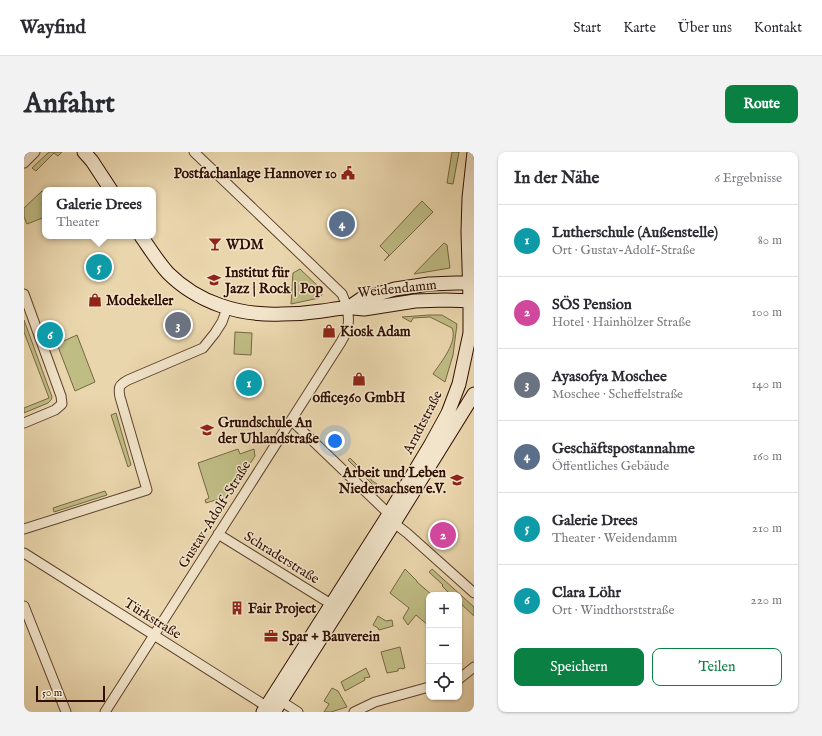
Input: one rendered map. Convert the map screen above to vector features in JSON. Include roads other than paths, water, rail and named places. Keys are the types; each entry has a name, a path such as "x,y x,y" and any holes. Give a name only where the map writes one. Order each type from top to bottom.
{"main road":[{"path":"84,152 92,161 109,187"},
{"name":"Arndtstraße","path":"271,708 330,604 391,518 448,413 459,384 470,332 472,283 468,232 469,198 474,152"},
{"name":"Weidendamm","path":"143,239 160,263 177,281 197,295 210,302 227,308 254,314 281,314 348,308 364,309 415,301 472,300"},
{"name":"Weidendamm","path":"348,308 361,299 394,289 429,284 472,283"},
{"name":"Arndtstraße","path":"271,708 391,518 474,394"}],"street":[{"path":"24,163 35,152"},
{"path":"194,152 342,294 348,308"},
{"path":"24,294 61,396 62,404 55,410 24,423"},
{"path":"24,529 147,490 120,397 120,386 128,380 203,348 222,322 227,308"},
{"name":"Gustav-Adolf-Straße","path":"105,712 155,636 218,534 341,342 347,330 349,320 348,308"},
{"path":"291,420 391,518 474,593"},
{"name":"Schraderstraße","path":"218,534 330,604"},
{"name":"Türkstraße","path":"24,553 271,708 298,712"},
{"path":"24,606 66,712"},
{"path":"462,677 474,667"},
{"path":"354,712 375,702 426,688"}],"place":[{"name":"Postfachanlage Hannover 10","path":"348,173"},
{"name":"Geschäftspostannahme","path":"342,224"},
{"name":"WDM","path":"215,244"},
{"name":"Galerie Drees","path":"99,267"},
{"name":"Institut für Jazz | Rock | Pop","path":"214,280"},
{"name":"Modekeller","path":"95,300"},
{"name":"Ayasofya Moschee","path":"178,325"},
{"name":"Kiosk Adam","path":"329,331"},
{"name":"Clara Löhr","path":"50,335"},
{"name":"office360 GmbH","path":"359,379"},
{"name":"Lutherschule (Außenstelle)","path":"249,383"},
{"name":"Grundschule An der Uhlandstraße","path":"207,430"},
{"name":"Arbeit und Leben Niedersachsen e.V.","path":"457,480"},
{"name":"SÖS Pension","path":"443,535"},
{"name":"Fair Project","path":"237,608"},
{"name":"Spar + Bauverein","path":"271,636"}]}
